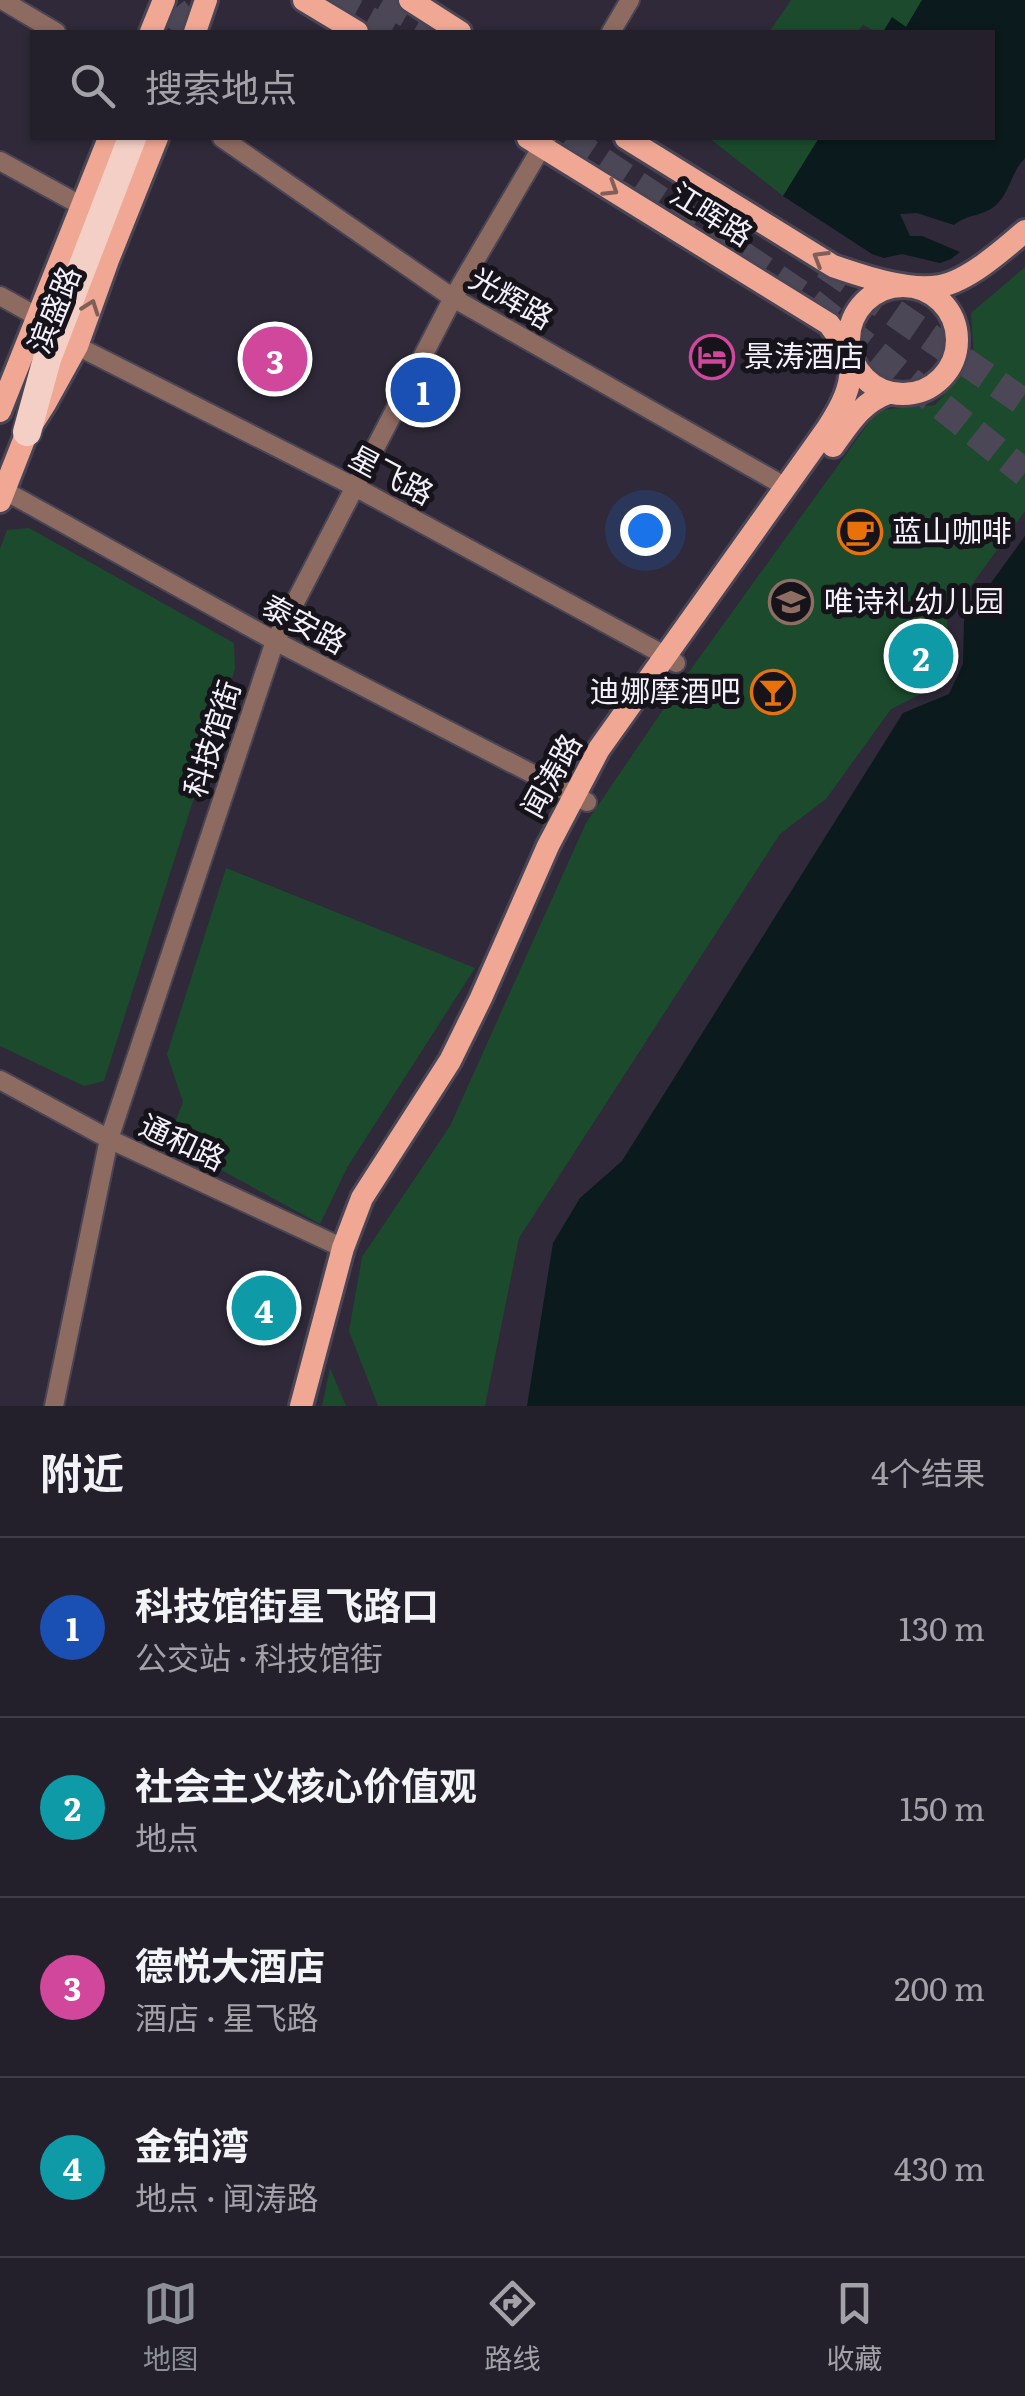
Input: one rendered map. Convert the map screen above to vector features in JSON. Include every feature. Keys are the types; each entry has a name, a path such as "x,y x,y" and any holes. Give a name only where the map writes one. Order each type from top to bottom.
{"highway":[{"path":"27,432 47,358 131,140"}],"main road":[{"path":"152,30 164,0"},
{"path":"196,30 206,0"},
{"path":"304,0 354,30"},
{"path":"410,0 457,30"},
{"name":"滨盛路","path":"0,411 109,140"},
{"name":"滨盛路","path":"2,493 27,432 77,346 156,140"},
{"name":"江晖路","path":"539,140 829,324 850,357"},
{"name":"江晖路","path":"629,140 832,266 912,286"},
{"name":"闻涛路","path":"302,1406 343,1248 480,1032 562,849 580,799 606,766 670,659 843,405 849,380 849,330 854,315 876,292 894,286 940,286 962,278 1025,231"},
{"path":"912,286 928,291 950,313 973,285 1025,246"},
{"name":"闻涛路","path":"670,659 860,411 873,398 924,390 940,380 951,366 957,348 950,313"},
{"path":"850,357 859,373 888,393"}],"street":[{"path":"2,0 53,30"},
{"path":"612,30 630,0"},
{"name":"光辉路","path":"225,140 453,298 786,486"},
{"name":"科技馆街","path":"55,1405 109,1139 274,641 539,140"},
{"path":"0,161 82,206"},
{"path":"0,296 38,317"},
{"name":"星飞路","path":"77,346 355,487 670,659"},
{"name":"泰安路","path":"2,493 274,641 580,799"},
{"name":"通和路","path":"0,1080 109,1139 343,1248"}],"green space":[{"path":"791,0 922,0 906,27 892,18 884,30 863,25 859,30 770,30"},
{"path":"712,140 818,140 783,196"},
{"path":"1025,267 1025,511 947,619 951,664 937,686 891,709 826,799 780,834 519,1238 485,1406 378,1406 349,1331 362,1257 450,1126 586,823 686,676 878,410 935,405 974,360 971,313"},
{"path":"29,528 234,643 235,669 104,1081 84,1086 0,1046 0,549 7,530"},
{"path":"226,868 475,968 348,1166 320,1224 168,1141 183,1102 167,1054"},
{"path":"330,1368 346,1406 322,1406"}],"shaded area":[{"path":"922,0 1025,0 1025,158 1003,197 994,207 954,225 917,213 900,214 910,236 922,236 960,252 940,263 902,254 884,258 872,254 783,196 818,140 995,140 995,30 884,30 892,17 906,27"},
{"path":"1025,536 1025,1406 527,1406 553,1243 580,1198 622,1161 903,713 949,694 963,664 964,620"}],"tunnel":[{"path":"176,30 208,0"},
{"path":"331,0 387,30"},
{"path":"383,0 436,30"},
{"path":"570,140 805,297 1025,473"},
{"path":"825,265 1025,403"}],"place":[{"name":"景涛酒店","path":"712,357"},
{"name":"德悦大酒店","path":"275,359"},
{"name":"科技馆街星飞路口","path":"423,390"},
{"name":"蓝山咖啡","path":"860,532"},
{"name":"唯诗礼幼儿园","path":"791,602"},
{"name":"社会主义核心价值观","path":"921,656"},
{"name":"迪娜摩酒吧","path":"773,692"},
{"name":"金铂湾","path":"264,1308"}]}
